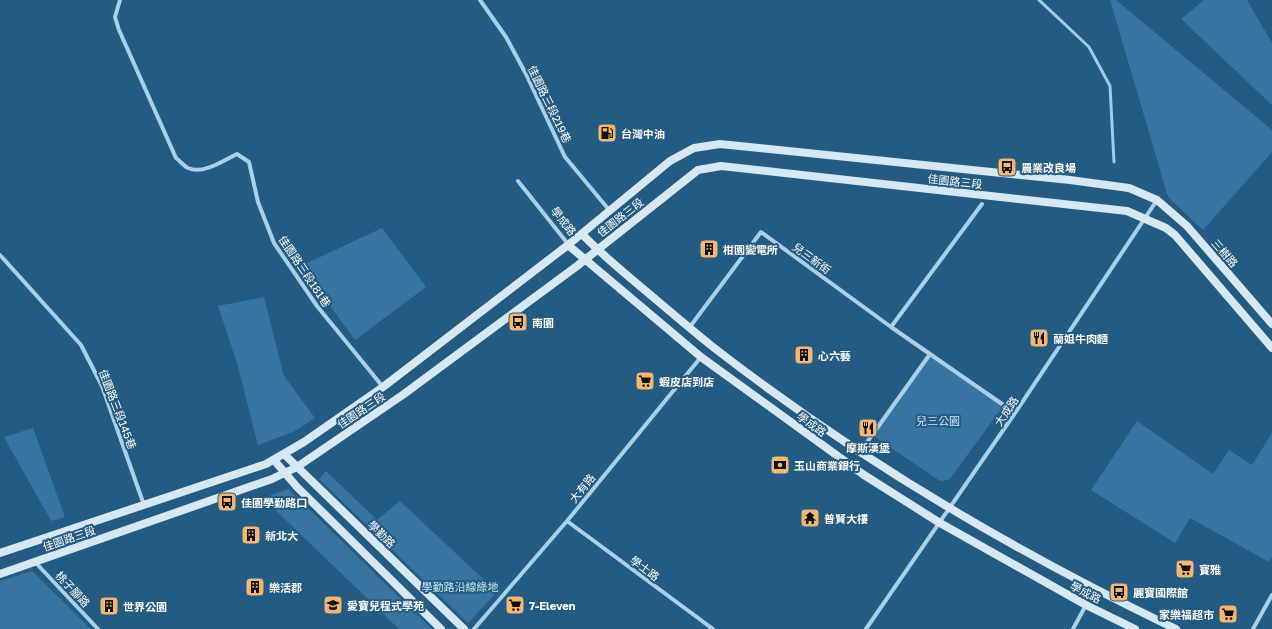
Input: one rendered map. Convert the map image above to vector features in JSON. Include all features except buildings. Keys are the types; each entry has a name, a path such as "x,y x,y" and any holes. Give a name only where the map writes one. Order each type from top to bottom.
{"street":[{"name":"佳園路三段181巷","path":"120,0 115,17 119,30 176,158 188,168 194,170 202,169 237,154 249,162 258,202 274,243 317,306 383,387"},
{"name":"佳園路三段219巷","path":"480,0 513,49 565,157 610,212"},
{"name":"佳園路三段","path":"0,553 144,505 274,460 284,455 383,387 610,212 670,161 694,148 720,144 1070,180 1129,188 1157,200"},
{"name":"佳園路三段","path":"0,574 284,474 297,467 404,394 585,260 698,170 721,166 1127,211 1146,218 1175,235 1272,348"},
{"name":"學成路","path":"518,181 568,245 701,357 864,475 940,523 1086,605 1135,629"},
{"name":"大成路","path":"866,629 1015,413 1157,200"},
{"name":"三樹路","path":"1157,200 1187,226 1272,324"},
{"path":"891,327 982,204"},
{"name":"兒三新街","path":"689,328 761,232 891,327 1015,413"},
{"name":"學成路","path":"582,234 597,250 689,328 746,372 860,453 950,508 1123,604 1176,629"},
{"name":"佳園路三段145巷","path":"0,255 81,345 102,386 144,505"},
{"path":"860,453 930,354"},
{"name":"大有路","path":"474,629 567,521 701,357"},
{"name":"學勤路","path":"284,455 464,629"},
{"path":"274,460 284,474 441,629"},
{"name":"學士路","path":"567,521 712,629"},
{"name":"桃子腳路","path":"35,562 98,629"},
{"path":"1254,629 1272,595"},
{"path":"1073,629 1086,605"}],"green space":[{"path":"1110,0 1116,0 1272,130 1272,152 1203,230 1168,197"},
{"path":"1204,0 1247,0 1272,43 1272,105 1181,19"},
{"path":"382,228 426,287 355,340 301,266"},
{"path":"264,297 284,376 315,418 293,432 258,445 237,363 218,306"},
{"name":"兒三公園","path":"930,354 1004,405 949,480 940,481 872,435"},
{"path":"1137,421 1213,474 1229,450 1252,465 1272,433 1272,556 1269,562 1190,518 1175,543 1091,490"},
{"path":"33,428 65,517 51,521 4,437"},
{"name":"學勤路沿線綠地","path":"326,471 377,520 400,501 497,592 468,623 319,479"},
{"name":"學勤路沿線綠地","path":"288,489 432,629 399,629 263,498"},
{"path":"32,571 91,629 0,629 0,581"}],"waterway":[{"path":"1039,0 1089,47 1110,86 1114,162"}],"place":[{"name":"台灣中油","path":"607,133"},
{"name":"農業改良場","path":"1007,167"},
{"name":"柑園變電所","path":"709,249"},
{"name":"南園","path":"518,322"},
{"name":"蘭姐牛肉麵","path":"1039,338"},
{"name":"心六藝","path":"804,355"},
{"name":"蝦皮店到店","path":"645,381"},
{"name":"摩斯漢堡","path":"868,428"},
{"name":"玉山商業銀行","path":"780,465"},
{"name":"佳園學勤路口","path":"227,502"},
{"name":"普賢大樓","path":"810,518"},
{"name":"新北大","path":"251,535"},
{"name":"寶雅","path":"1185,569"},
{"name":"樂活郡","path":"255,587"},
{"name":"麗寶國際館","path":"1119,592"},
{"name":"愛寶兒程式學苑","path":"333,605"},
{"name":"7-Eleven","path":"515,605"},
{"name":"世界公園","path":"109,606"},
{"name":"家樂福超市","path":"1228,614"}]}
